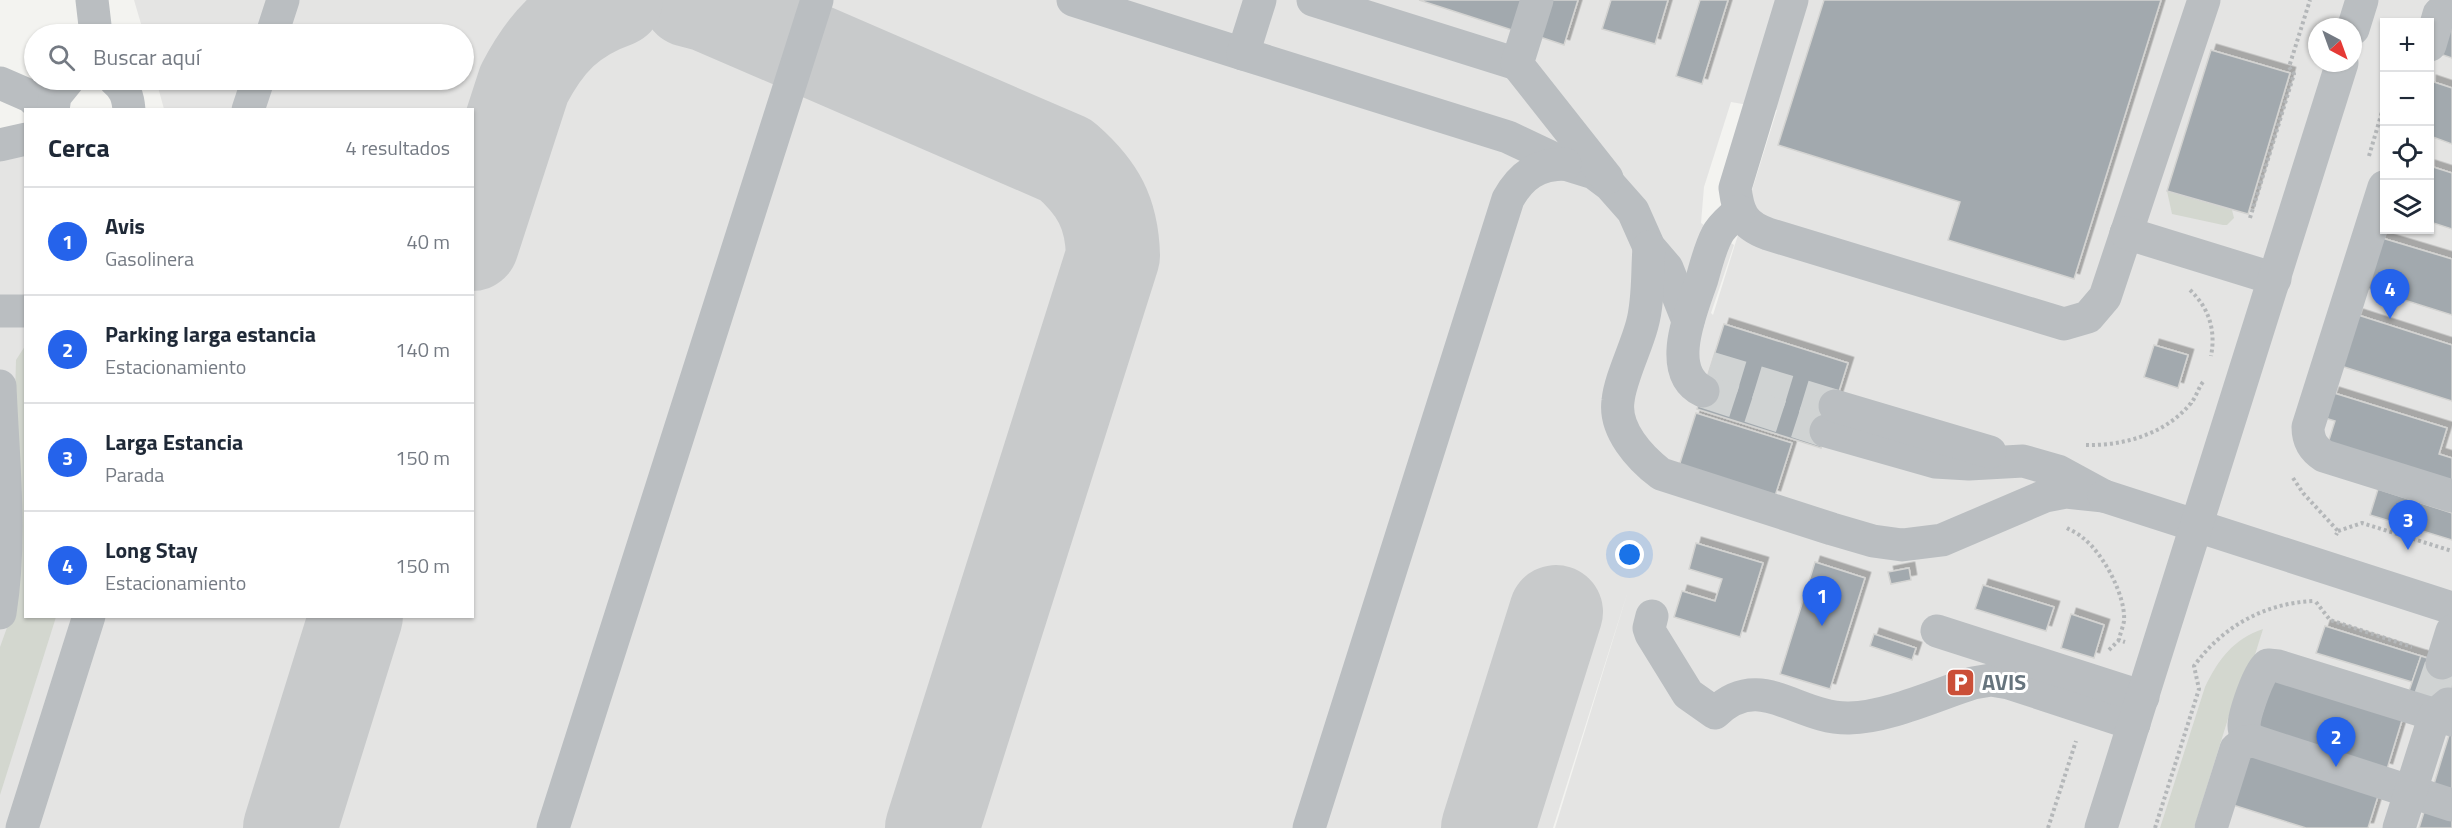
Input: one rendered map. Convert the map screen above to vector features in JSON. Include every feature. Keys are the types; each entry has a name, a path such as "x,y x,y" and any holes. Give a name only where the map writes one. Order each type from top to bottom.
{"street":[{"path":"92,0 95,24"},
{"path":"275,24 283,0"},
{"path":"553,828 817,0"},
{"path":"1073,0 1508,137 1565,164 1594,173 1623,199"},
{"path":"1243,54 1260,0"},
{"path":"1313,0 1517,64 1640,224 1649,247 1668,268 1687,327"},
{"path":"1517,64 1537,0"},
{"path":"1792,0 1735,188 1739,211 1754,229 2064,324 2088,317 2104,297 2204,0"},
{"path":"2356,18 2362,0"},
{"path":"2434,31 2439,14 2452,1"},
{"path":"0,65 24,70"},
{"path":"2101,828 2340,72"},
{"path":"0,83 30,96 43,108"},
{"path":"53,108 58,90"},
{"path":"124,90 129,108"},
{"path":"250,108 255,90"},
{"path":"0,144 24,139"},
{"path":"1309,828 1508,200 1525,176 1539,167 1565,164"},
{"path":"2376,173 2308,428 2308,436 2317,451 2324,456 2452,496"},
{"path":"1707,379 1690,381 1686,372 1683,345 1717,233 1739,211"},
{"path":"2126,233 2275,279"},
{"path":"1649,247 1646,306 1642,326 1618,401 1621,422 1629,441 1649,466 1661,474 1872,541 1902,545 1942,540 2045,496 2066,492 2104,496"},
{"path":"0,311 24,311"},
{"path":"0,386 6,531 5,579 0,613"},
{"path":"1830,418 1935,462 1969,464 2023,461 2058,471 2104,496 2452,608"},
{"path":"1652,616 1649,628 1651,634 1682,685 1696,701 1715,713 1727,701 1744,694 1761,694 1823,715 1846,718 1870,716 1973,683 1991,680 2049,682 2138,710"},
{"path":"22,828 88,618"},
{"path":"1936,631 2006,653 2049,682"},
{"path":"1922,676 1932,675 1982,656 2006,653"},
{"path":"2253,741 2246,734 2244,724 2261,672 2268,665 2441,709 2399,828"},
{"path":"2211,828 2236,749 2245,742 2253,741 2452,804"}],"path":[{"path":"2250,218 2294,74 2289,67 2310,0"},
{"path":"2376,173 2382,126"},
{"path":"2183,284 2200,299 2211,320 2214,339 2210,359"},
{"path":"2204,379 2207,369"},
{"path":"2291,474 2303,494 2338,531"},
{"path":"2338,531 2362,523 2452,552"},
{"path":"2315,601 2338,531"},
{"path":"2315,601 2330,620 2446,650"},
{"path":"2155,828 2199,689 2194,666 2220,637 2256,613 2296,602 2315,601"}],"shaded area":[{"path":"134,0 2452,0 2452,828 1555,828 1628,591 1553,828 0,828 0,158 24,154 24,618 474,618 474,108 164,108 159,90 474,90 474,24 141,24","holes":["1731,102 1777,110 1713,315 1711,313 1734,245 1701,223 1704,187"]},
{"path":"2167,191 2232,210 2234,218 2227,225 2223,225 2172,214"},
{"path":"24,348 24,618 56,618 0,795 0,647 9,622 16,360"},
{"path":"2263,629 2239,706 2232,706 2194,828 2160,828 2210,677 2221,659 2235,645 2243,638"}],"building":[{"path":"1419,0 1525,0 1515,31"},
{"path":"1549,0 1578,0 1564,45 1537,36"},
{"path":"1611,0 1668,0 1655,44 1602,29"},
{"path":"1700,0 1728,0 1702,84 1676,76"},
{"path":"1824,0 2161,0 2074,279 1948,240 1960,202 1778,145"},
{"path":"2447,28 2452,29 2452,58 2440,54"},
{"path":"2211,50 2290,73 2248,214 2167,191"},
{"path":"2434,82 2452,88 2452,144 2434,137"},
{"path":"2434,167 2452,173 2452,229 2434,223"},
{"path":"2382,238 2452,259 2452,315 2366,288"},
{"path":"2358,315 2452,345 2452,401 2341,366"},
{"path":"1724,324 1848,363 1821,448 1697,409"},
{"path":"2154,345 2188,355 2178,388 2144,377"},
{"path":"2334,393 2447,428 2439,454 2452,458 2452,486 2327,446 2335,421 2325,418"},
{"path":"1696,413 1792,443 1775,496 1679,466"},
{"path":"2378,489 2452,513 2452,540 2370,515"},
{"path":"1696,543 1763,563 1740,637 1674,617 1682,591 1715,601 1722,579 1689,569"},
{"path":"1815,562 1865,578 1830,689 1780,674"},
{"path":"1909,568 1911,580 1891,584 1888,572"},
{"path":"1983,585 2054,607 2046,631 1975,609"},
{"path":"2071,614 2104,625 2094,658 2061,648"},
{"path":"2325,626 2421,656 2412,682 2316,653"},
{"path":"1874,634 1916,648 1912,660 1870,646"},
{"path":"2421,656 2452,666 2452,706 2409,691"},
{"path":"2274,676 2403,717 2387,769 2257,728"},
{"path":"2450,732 2452,732 2452,789 2434,784"},
{"path":"2249,753 2379,793 2368,828 2306,828 2233,805"},
{"path":"2425,809 2452,817 2452,828 2419,828"}],"taxiway":[{"path":"474,238 524,84 532,69 561,32 585,14 616,0"},
{"path":"689,0 708,5 1066,160 1095,191 1110,227 1113,256 932,828"},
{"path":"1488,828 1556,612"},
{"path":"290,828 355,618"}],"tunnel":[{"path":"1710,368 1835,406"},
{"path":"1703,391 1826,431"},
{"path":"2430,698 2442,663"}],"place":[{"name":"Long Stay","path":"2390,319"},
{"name":"Larga Estancia","path":"2408,550"},
{"name":"Avis","path":"1822,626"},
{"name":"AVIS","path":"1961,682"},
{"name":"Parking larga estancia","path":"2336,767"}]}
